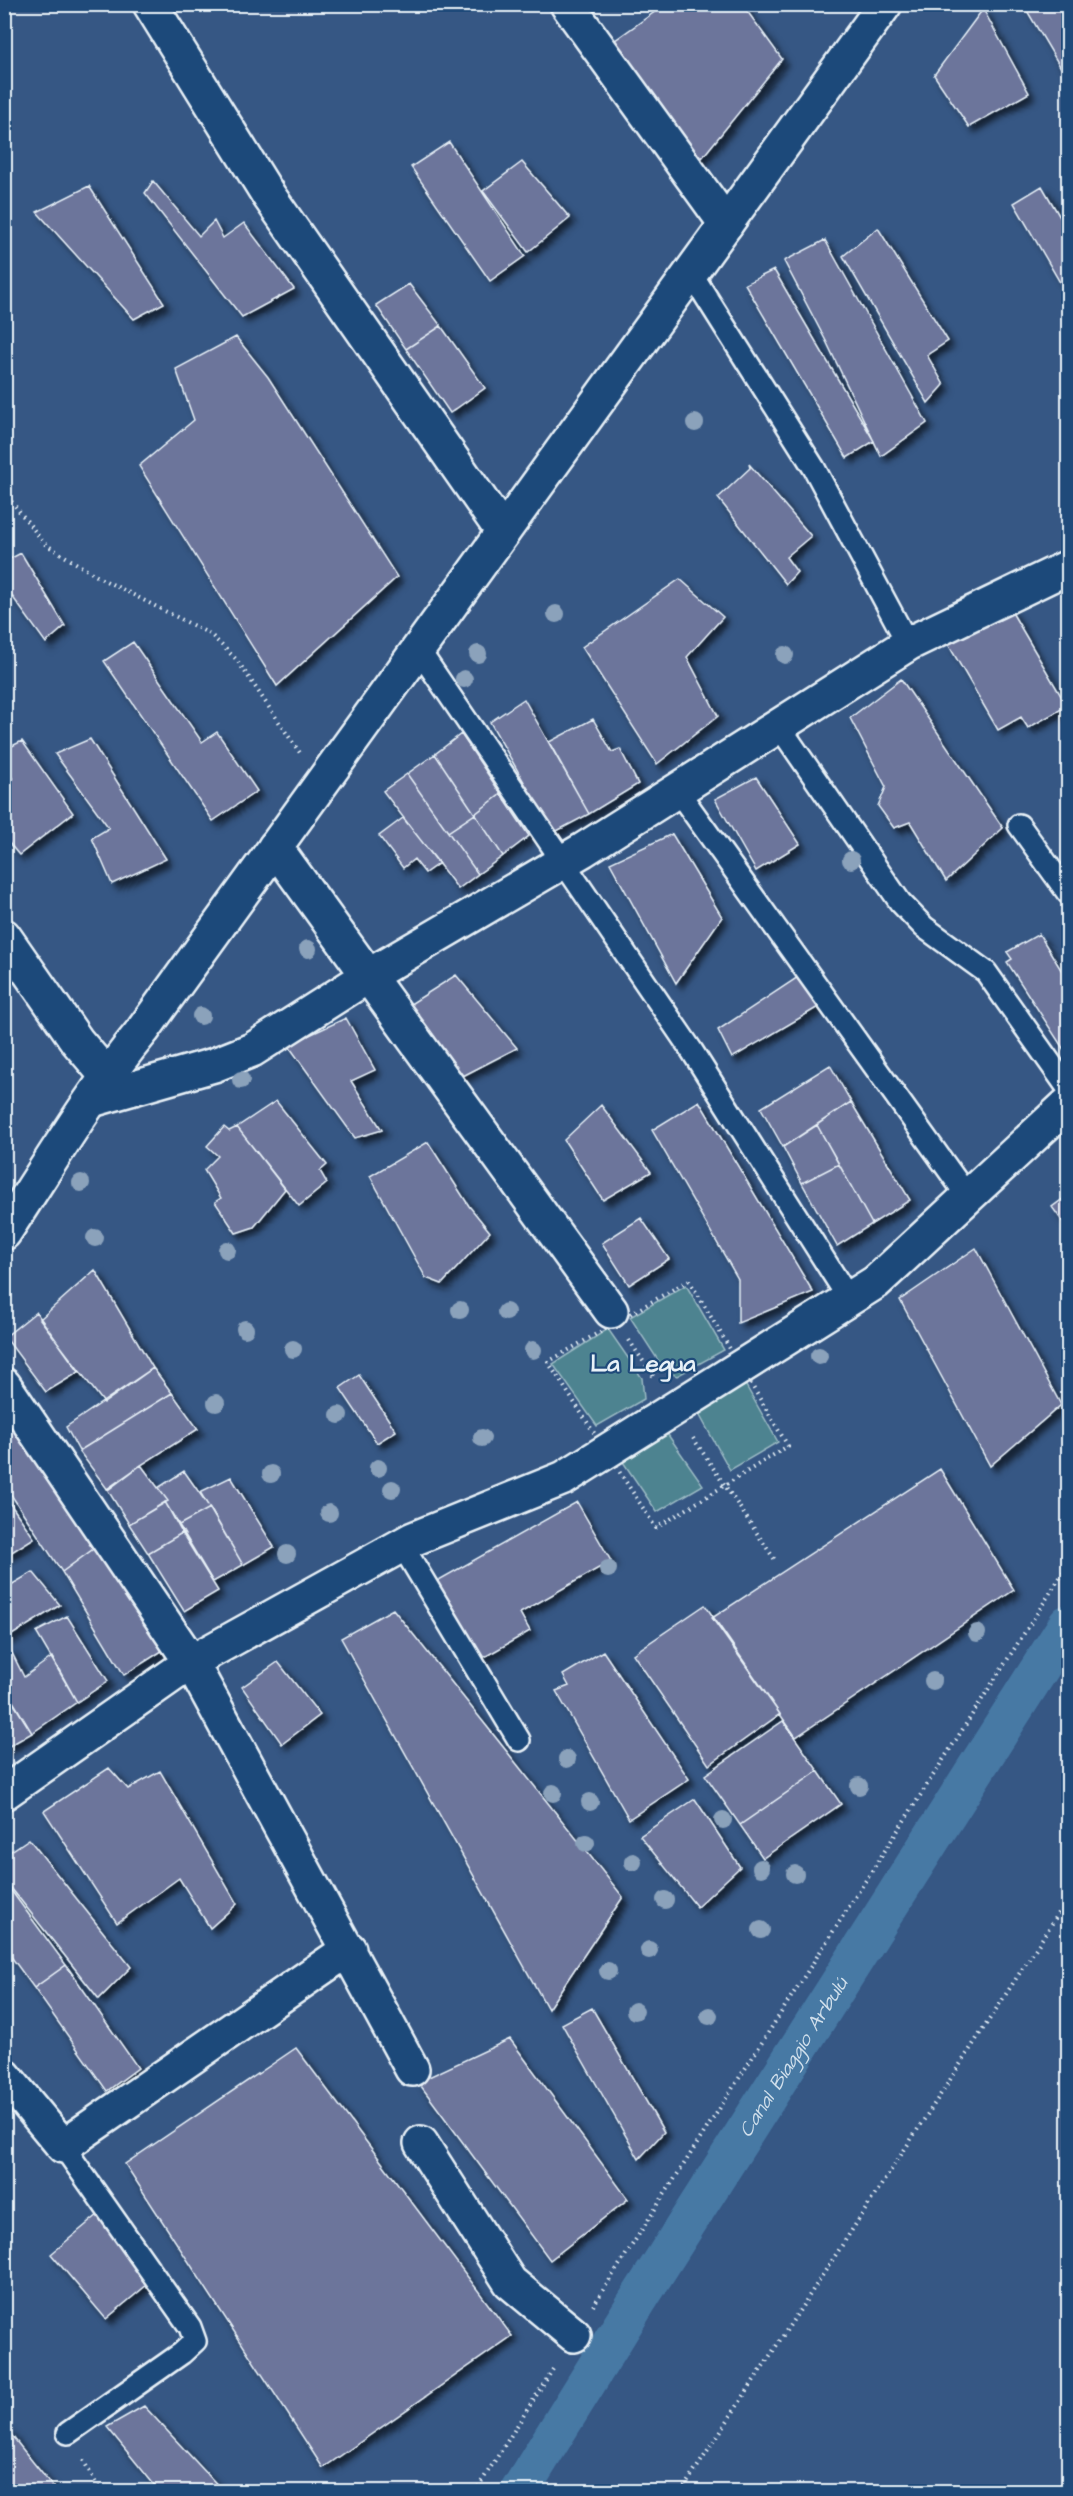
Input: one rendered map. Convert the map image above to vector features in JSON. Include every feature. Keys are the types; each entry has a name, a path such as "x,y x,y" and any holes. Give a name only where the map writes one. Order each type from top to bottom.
{"street":[{"path":"150,4 269,196 503,532"},
{"path":"567,4 726,224"},
{"path":"4,1233 99,1088 885,4"},
{"path":"99,1088 214,1065 252,1050 368,976 563,861 908,644 1068,567"},
{"path":"275,847 611,1311"},
{"path":"4,936 77,1041 99,1088"},
{"path":"4,1793 191,1662 402,1545 564,1478 876,1282 1068,1104"},
{"path":"4,1385 191,1662 349,1948 412,2069"},
{"path":"4,2076 63,2146 349,1948"},
{"path":"421,2143 510,2282 574,2335"}],"lane":[{"path":"691,273 813,468 908,644"},
{"path":"418,649 692,1051 849,1299"},
{"path":"779,726 900,902 924,927 986,972 1068,1088"},
{"path":"677,790 968,1197"},
{"path":"1019,825 1068,893"},
{"path":"402,1545 519,1740"},
{"path":"63,2146 190,2327 195,2341 182,2354 68,2433"}],"path":[{"path":"4,492 45,544 100,578 210,634 237,660 320,784"},
{"path":"475,2492 1068,1565"},
{"path":"681,2492 1068,1899"},
{"path":"68,2433 101,2492"}],"green space":[{"path":"686,1285 724,1350 677,1376 665,1371 630,1317"},
{"path":"608,1329 642,1378 644,1399 597,1426 553,1364"},
{"path":"741,1377 778,1442 730,1470 699,1414 699,1400"},
{"path":"666,1432 703,1485 657,1512 619,1456"}],"building":[{"path":"666,4 742,4 782,59 697,164 611,43"},
{"path":"1023,4 1068,4 1068,63 1061,68"},
{"path":"983,9 1029,93 969,127 934,75"},
{"path":"449,142 525,256 490,281 411,167"},
{"path":"522,162 570,218 528,252 483,191"},
{"path":"153,181 199,236 214,221 223,238 244,223 294,289 242,317 145,193"},
{"path":"89,186 164,303 134,319 37,212"},
{"path":"1042,186 1068,231 1068,282 1062,286 1014,203"},
{"path":"878,228 948,341 927,355 944,385 928,403 843,256"},
{"path":"825,240 927,423 881,456 827,343 784,261"},
{"path":"774,270 874,441 847,458 745,284"},
{"path":"409,284 441,326 406,349 376,305"},
{"path":"441,326 485,388 450,413 406,349"},
{"path":"236,337 268,377 397,577 277,686 139,466 194,420 176,369"},
{"path":"749,464 811,536 786,557 797,572 786,584 718,498 750,468"},
{"path":"21,553 65,626 46,643 4,585 4,562"},
{"path":"680,579 723,617 687,657 718,716 657,764 582,647"},
{"path":"1010,609 1067,706 1028,728 1021,717 998,730 948,644"},
{"path":"133,642 202,742 217,732 257,791 213,821 104,661"},
{"path":"901,679 1003,828 946,881 910,822 894,828 878,806 886,787 850,718"},
{"path":"524,699 589,814 553,833 490,722"},
{"path":"593,719 612,752 620,749 638,784 589,814 549,742"},
{"path":"461,734 501,794 475,814 435,754"},
{"path":"90,739 166,859 112,884 92,838 109,828 55,754"},
{"path":"22,741 73,813 19,855 4,837 4,782 13,778 4,771 4,750"},
{"path":"435,754 475,814 448,832 407,774"},
{"path":"407,774 478,874 458,889 383,791"},
{"path":"756,777 800,844 756,871 715,799"},
{"path":"501,794 529,836 503,856 475,814"},
{"path":"475,814 503,856 478,874 448,832"},
{"path":"403,818 439,863 425,873 414,859 403,868 379,836"},
{"path":"672,834 722,917 676,983 610,863"},
{"path":"1039,934 1068,981 1068,1056 1007,962 1012,959 1007,952"},
{"path":"456,975 517,1048 459,1078 401,1010"},
{"path":"801,975 820,1006 732,1058 718,1030"},
{"path":"346,1018 375,1070 351,1081 382,1130 355,1138 288,1045"},
{"path":"830,1065 851,1102 783,1147 761,1108"},
{"path":"276,1101 327,1165 320,1171 327,1183 299,1206 237,1127"},
{"path":"699,1101 813,1292 738,1323 738,1279 652,1130"},
{"path":"851,1102 910,1200 872,1224 817,1125"},
{"path":"601,1105 651,1172 603,1200 564,1140"},
{"path":"817,1125 839,1164 802,1183 783,1147"},
{"path":"224,1127 229,1131 237,1127 285,1189 254,1227 236,1233 215,1202 221,1198 204,1170 218,1156 207,1146"},
{"path":"428,1142 469,1206 490,1232 442,1284 426,1278 370,1176"},
{"path":"839,1164 872,1224 837,1246 802,1183"},
{"path":"1068,1195 1068,1229 1052,1207"},
{"path":"641,1218 669,1259 629,1285 602,1243"},
{"path":"976,1248 1061,1405 990,1466 900,1300"},
{"path":"95,1270 153,1368 104,1403 40,1319"},
{"path":"36,1312 79,1372 46,1392 5,1337"},
{"path":"153,1368 172,1393 79,1451 66,1427"},
{"path":"359,1375 396,1431 377,1443 340,1388"},
{"path":"172,1393 198,1429 141,1465 108,1490 79,1451"},
{"path":"4,1402 100,1544 62,1572 4,1484"},
{"path":"141,1465 168,1501 129,1524 107,1489"},
{"path":"940,1469 1014,1590 796,1737 712,1618"},
{"path":"184,1471 210,1508 179,1525 165,1502 168,1501 158,1488"},
{"path":"231,1477 274,1547 243,1565 200,1492"},
{"path":"4,1495 34,1538 4,1557"},
{"path":"165,1502 182,1533 148,1553 129,1524"},
{"path":"577,1502 611,1561 520,1613 530,1631 481,1659 437,1581"},
{"path":"210,1508 243,1565 213,1582 179,1525"},
{"path":"182,1533 218,1591 184,1611 148,1553"},
{"path":"100,1544 165,1649 124,1675 62,1572"},
{"path":"33,1572 60,1605 4,1640 4,1589"},
{"path":"705,1605 780,1714 709,1765 633,1654"},
{"path":"393,1609 623,1897 548,2009 341,1638"},
{"path":"67,1616 108,1681 77,1702 36,1632"},
{"path":"10,1649 24,1677 52,1657 77,1702 32,1733 5,1688 10,1685 4,1680 4,1652"},
{"path":"603,1651 689,1779 629,1819 556,1691 569,1686 563,1675"},
{"path":"278,1662 320,1715 282,1744 242,1687"},
{"path":"4,1688 32,1733 4,1749"},
{"path":"783,1721 818,1771 740,1825 705,1775"},
{"path":"109,1768 128,1789 160,1771 237,1904 210,1928 179,1878 117,1923 44,1811"},
{"path":"818,1771 841,1804 763,1858 740,1825"},
{"path":"695,1799 740,1867 697,1907 640,1836"},
{"path":"29,1839 131,1967 99,1999 4,1879 4,1856"},
{"path":"4,1881 66,1965 34,1988 4,1947"},
{"path":"66,1965 138,2068 107,2091 34,1988"},
{"path":"592,2008 664,2132 639,2159 562,2024"},
{"path":"510,2039 628,2199 550,2260 418,2082"},
{"path":"296,2048 512,2336 323,2468 125,2164"},
{"path":"99,2214 154,2279 106,2319 51,2254"},
{"path":"144,2406 224,2492 160,2492 107,2427"},
{"path":"4,2426 57,2492 4,2492"}],"waterway":[{"name":"Canal Biaggio Arbulú","path":"519,2492 638,2300 1068,1624"}],"district":[{"name":"La Legua","path":"643,1363"}]}
